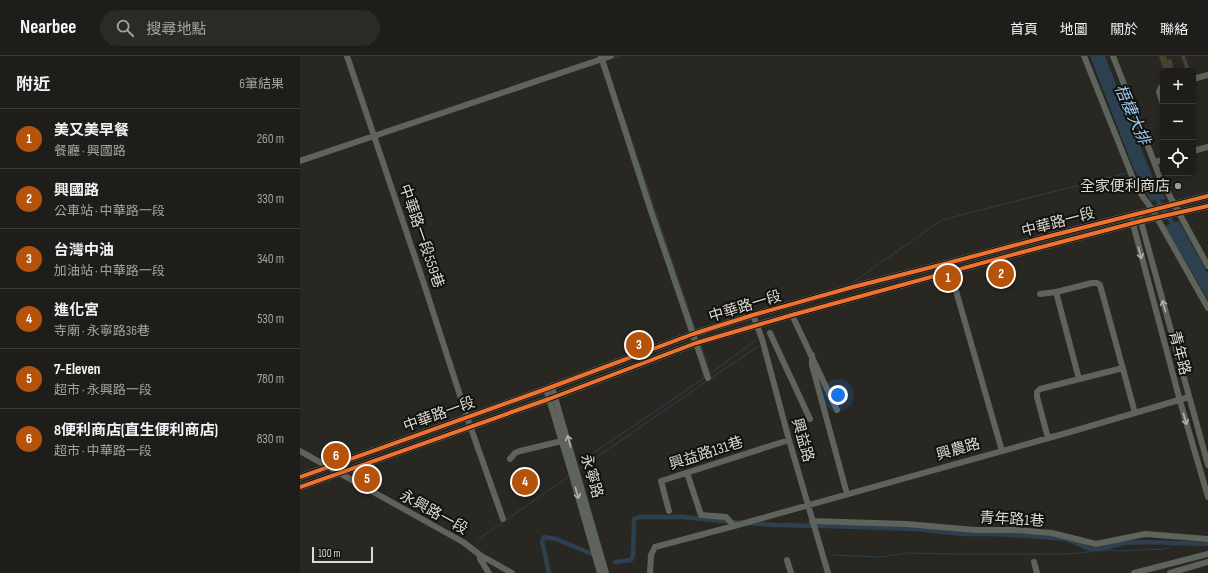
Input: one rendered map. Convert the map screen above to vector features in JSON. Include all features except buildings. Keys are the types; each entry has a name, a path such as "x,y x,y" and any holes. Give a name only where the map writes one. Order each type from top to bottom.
{"main road":[{"name":"中華路一段","path":"300,477 549,388 693,334 753,315 853,286 1208,196"},
{"name":"中華路一段","path":"300,486 552,397 696,343 951,271 1132,223 1208,206"}],"street":[{"name":"中華路一段559巷","path":"347,56 470,425 503,519"},
{"path":"300,161 601,58 611,56"},
{"path":"1084,56 1131,174 1208,308"},
{"path":"1113,56 1161,180 1172,204 1208,266"},
{"path":"601,58 708,378"},
{"path":"1196,78 1208,75"},
{"path":"1196,150 1208,147"},
{"path":"1154,162 1160,161"},
{"name":"青年路","path":"1139,213 1208,465"},
{"name":"青年路","path":"1130,215 1208,497"},
{"path":"948,263 1002,450"},
{"path":"1040,294 1056,292 1092,283 1097,283 1100,285 1136,413"},
{"path":"1056,292 1079,379"},
{"name":"興益路","path":"753,315 828,573"},
{"path":"792,315 837,410"},
{"path":"770,333 810,419"},
{"path":"812,355 812,365 847,494"},
{"path":"1048,438 1037,397 1037,392 1040,389 1123,368"},
{"name":"永寧路","path":"549,388 606,573"},
{"name":"永寧路","path":"552,397 562,441 600,573"},
{"name":"興農路","path":"650,573 651,555 655,547 1048,438 1189,397"},
{"name":"興益路131巷","path":"669,511 661,481 789,440"},
{"path":"510,459 515,453 520,451 562,441"},
{"name":"永興路一段","path":"300,451 463,542 480,555 512,573"},
{"path":"687,473 701,515 726,517 734,526"},
{"name":"青年路1巷","path":"812,521 934,525 976,530 1015,530 1052,534 1096,544 1145,534 1208,539"},
{"path":"1134,573 1208,554"},
{"path":"480,555 480,559 489,573"},
{"path":"787,560 791,573"},
{"path":"1034,562 1036,573"},
{"path":"1165,565 1169,573 1208,562"}],"shaded area":[{"path":"1159,56 1166,56 1167,60 1171,59 1173,68 1163,68"},
{"path":"1181,56 1185,56 1189,68 1181,68 1185,67"}],"water":[{"path":"1090,56 1105,56 1154,181 1166,199 1151,201 1133,167"},
{"path":"1179,221 1208,274 1208,300 1165,226"}],"waterway":[{"path":"612,58 619,56"},
{"path":"600,63 605,77"},
{"path":"622,112 695,329"},
{"path":"853,282 942,220 1127,173"},
{"name":"梧棲大排","path":"1155,196 1175,227"},
{"path":"711,373 756,340"},
{"path":"701,345 710,373"},
{"path":"711,378 757,347"},
{"path":"700,363 704,377"},
{"path":"580,462 704,378"},
{"path":"578,470 707,381"},
{"path":"506,520 569,476"},
{"path":"615,562 631,560 633,556 634,519 639,517 683,517 742,523"},
{"path":"477,540 503,522"},
{"path":"749,523 916,529 963,534 1028,536 1066,539 1090,549 1102,549 1123,543 1144,542 1208,544"},
{"path":"549,573 542,541 544,537 556,539 592,554"},
{"path":"833,555 881,557 907,553 1066,554 1090,552 1102,549 1116,551 1164,549 1179,543"}],"cycle path":[{"path":"300,477 546,389 693,334 753,315 853,287 1208,196"},
{"path":"300,487 549,399 696,343 792,315 1019,253 1141,221 1208,206"}],"place":[{"name":"全家便利商店","path":"1178,186"},
{"name":"興國路","path":"1001,274"},
{"name":"美又美早餐","path":"948,278"},
{"name":"台灣中油","path":"639,345"},
{"name":"8便利商店(直生便利商店)","path":"336,456"},
{"name":"7-Eleven","path":"367,479"},
{"name":"進化宮","path":"525,482"}]}
